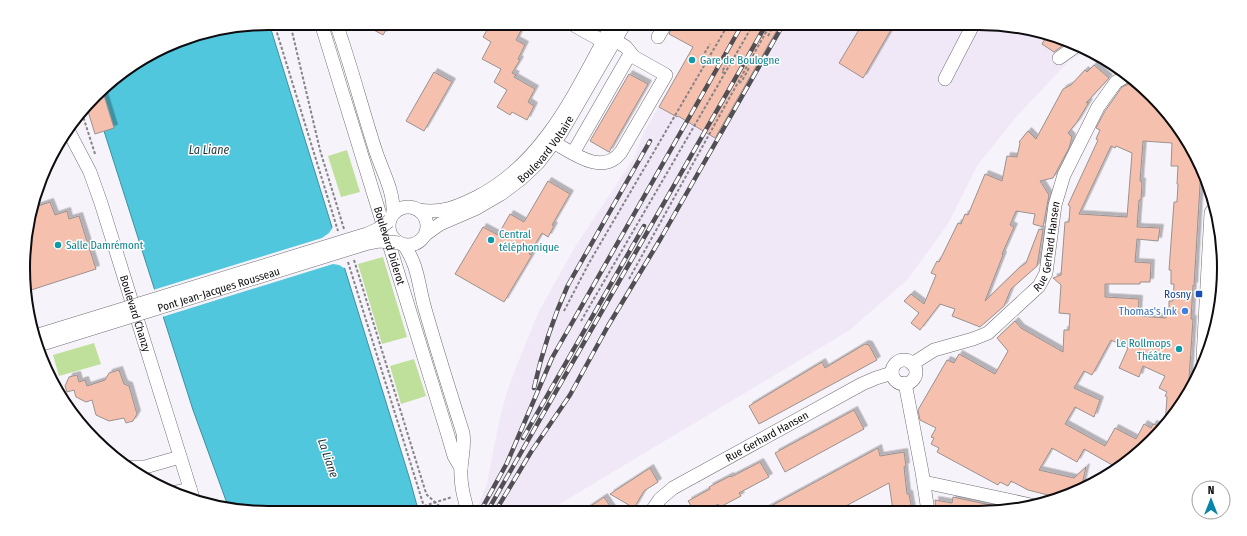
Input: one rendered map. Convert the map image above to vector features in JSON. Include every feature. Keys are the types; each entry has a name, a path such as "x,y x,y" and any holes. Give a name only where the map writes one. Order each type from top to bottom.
{"main road":[{"path":"1207,336 1212,224"}],"street":[{"name":"Boulevard Diderot","path":"323,30 454,456 461,468"},
{"name":"Boulevard Diderot","path":"338,30 376,154 392,196 391,217"},
{"path":"555,143 592,163 605,162 614,159 618,156 666,75 630,54 626,47 585,30"},
{"name":"Boulevard Voltaire","path":"424,237 440,224 482,206 501,194 530,171 555,143 570,119 609,41 611,30"},
{"name":"Boulevard Voltaire","path":"415,208 438,212 459,205 494,187 519,168 536,151 552,130 609,41 619,30"},
{"path":"658,37 662,30"},
{"path":"945,79 970,30"},
{"path":"1059,58 1072,49"},
{"path":"573,153 630,54"},
{"name":"Rue Gerhard Hansen","path":"912,364 934,350 973,339 988,333 1039,286 1046,273 1055,205 1064,175 1098,107 1116,82 1123,78"},
{"name":"Boulevard Chanzy","path":"71,135 83,157 101,203 191,493"},
{"name":"Boulevard Diderot","path":"386,177 400,196 415,208"},
{"path":"403,207 415,208 425,216 427,221 424,237 413,245 401,244 391,236 389,228 391,217 403,207"},
{"name":"Pont Jean-Jacques Rousseau","path":"40,335 367,234 378,229 391,217"},
{"name":"Boulevard Diderot","path":"420,282 419,258 424,237"},
{"name":"Pont Jean-Jacques Rousseau","path":"43,344 374,242 401,244"},
{"name":"Boulevard Diderot","path":"401,244 413,260 420,282 425,308 463,433 464,447 461,468 462,487 467,506"},
{"path":"907,361 912,364 915,370 915,376 911,381 905,383 897,382 892,373 898,362 907,361"},
{"name":"Rue Gerhard Hansen","path":"655,506 660,499 673,488 862,384 892,373"},
{"path":"905,383 927,506"},
{"path":"138,467 145,467 180,457"},
{"path":"924,482 1019,502"}],"path":[{"path":"276,30 339,233"},
{"path":"292,30 320,150 345,231"},
{"path":"564,311 589,263 724,30"},
{"path":"581,321 750,30"},
{"path":"629,279 767,30"},
{"path":"768,36 771,30"},
{"path":"705,64 700,61 710,44"},
{"path":"725,73 722,72 730,57"},
{"path":"738,84 742,81 749,68"},
{"path":"352,253 425,490 427,495 439,506"},
{"path":"346,256 424,506 457,496"}],"shaded area":[{"path":"979,30 1010,32 1041,38 1070,48 1082,54 1069,61 1017,116 977,166 948,224 908,279 850,330 556,506 478,506 487,484 499,421 507,392 539,311 575,247 634,158 644,132 693,48 664,31"}],"green space":[{"path":"347,150 360,192 341,197 328,156"},
{"path":"383,257 407,337 382,344 358,264"},
{"path":"94,343 101,364 59,376 53,355"},
{"path":"414,359 426,396 401,404 390,366"}],"water":[{"name":"La Liane","path":"271,30 417,506 268,506 227,502 193,410 104,131 114,128 104,96 123,79 136,70 177,48 206,38 237,32"}],"pier":[{"path":"335,226 347,267 344,268 333,264 162,317 153,290 322,238"}],"building":[{"path":"374,30 386,30 383,35"},
{"path":"487,30 521,30 516,40 525,45 518,59 520,60 512,73 516,75 514,77 535,89 528,102 534,106 527,120 512,112 510,115 497,107 507,90 494,82 501,69 482,59 491,42 483,37"},
{"path":"671,30 777,30 715,138 678,116 677,117 659,107 693,47 669,34"},
{"path":"859,30 891,30 863,78 839,63"},
{"path":"1045,39 1062,45 1054,52 1042,44"},
{"path":"1094,65 1109,78 1086,103 1089,102 1077,122 1068,133 1072,137 1069,148 1053,178 1040,181 1049,195 1043,227 1033,224 1035,214 1016,211 1010,225 1014,227 1002,254 1003,255 985,301 1026,263 1039,229 1043,230 1037,266 1011,289 1004,306 980,327 952,316 955,309 940,304 920,330 911,323 919,313 904,301 911,294 924,304 936,275 931,273 937,261 939,262 958,223 961,224 965,214 968,215 985,174 1002,181 1007,156 1017,157 1019,142 1028,131 1036,139 1063,89 1071,85 1085,70 1087,72"},
{"path":"434,72 452,82 424,131 406,121"},
{"path":"629,74 648,84 609,152 590,141"},
{"path":"1130,84 1158,111 1168,123 1185,149 1200,181 1191,319 1193,319 1189,379 1166,416 1167,397 1165,396 1167,392 1159,388 1165,376 1143,366 1139,377 1119,368 1128,348 1111,340 1092,375 1084,371 1074,388 1100,400 1094,417 1075,407 1065,424 1105,446 1115,428 1136,439 1144,424 1151,428 1153,424 1158,426 1136,447 1112,465 1084,449 1077,462 1052,448 1039,470 1074,478 1086,467 1083,482 1070,488 1049,495 1028,490 1011,481 1008,486 1000,482 998,485 937,452 939,448 931,444 934,438 931,437 936,428 920,420 918,410 947,360 954,363 959,354 995,374 1008,351 997,338 1015,321 1021,328 1063,352 1064,330 1069,330 1070,314 1059,313 1061,285 1053,278 1061,275 1065,222 1069,222 1070,206 1068,205 1098,140 1096,139 1100,130 1096,128 1105,111 1122,87","holes":["1143,141 1172,143 1171,166 1178,166 1177,202 1174,202 1169,270 1171,270 1171,284 1174,284 1173,301 1169,301 1169,312 1166,312 1166,318 1138,316 1139,299 1105,297 1105,284 1140,284 1140,282 1150,282 1151,263 1135,262 1137,239 1158,241 1160,228 1137,227 1139,200 1141,200 1142,182 1140,181","1111,146 1115,148 1116,146 1132,153 1127,217 1079,214"]},
{"path":"104,96 114,128 95,134 88,112"},
{"name":"Central téléphonique","path":"548,181 570,194 552,225 554,226 548,237 542,233 529,254 532,255 504,302 455,274 483,227 498,235 510,214 524,222"},
{"name":"Salle Damrémont","path":"50,202 55,215 67,211 69,219 79,216 96,269 31,290 30,268 32,237 38,206"},
{"path":"865,344 869,345 877,360 759,424 749,406 822,362 825,368"},
{"path":"119,370 124,384 129,386 137,414 133,421 126,423 124,418 109,421 96,415 92,400 86,402 76,397 74,390 67,392 65,386 69,377 77,375 79,382 85,380 87,386 105,380 109,373"},
{"path":"854,410 864,429 785,472 775,453"},
{"path":"878,448 880,456 904,452 907,494 909,494 911,506 892,506 889,483 846,506 771,506"},
{"path":"760,462 769,477 739,493 741,496 722,506 718,504 714,506 691,506 688,501 710,489 709,487 730,476 731,477"},
{"path":"650,468 658,482 644,491 635,506 631,506 610,494"},
{"path":"604,497 610,506 591,506"},
{"path":"953,497 992,505 936,506 935,500 952,503"}],"railway":[{"path":"483,506 507,463 552,358 739,30"},
{"path":"490,506 763,30"},
{"path":"499,506 531,452 570,395 608,326 661,238 780,30"},
{"path":"534,388 548,335 568,285 650,141"},
{"path":"523,438 644,226"}],"place":[{"name":"Gare de Boulogne","path":"692,60"},
{"name":"Central téléphonique","path":"491,240"},
{"name":"Salle Damrémont","path":"58,245"},
{"name":"Rosny","path":"1199,294"},
{"name":"Thomas's Ink","path":"1185,311"},
{"name":"Le Rollmops Théâtre","path":"1179,349"}]}
